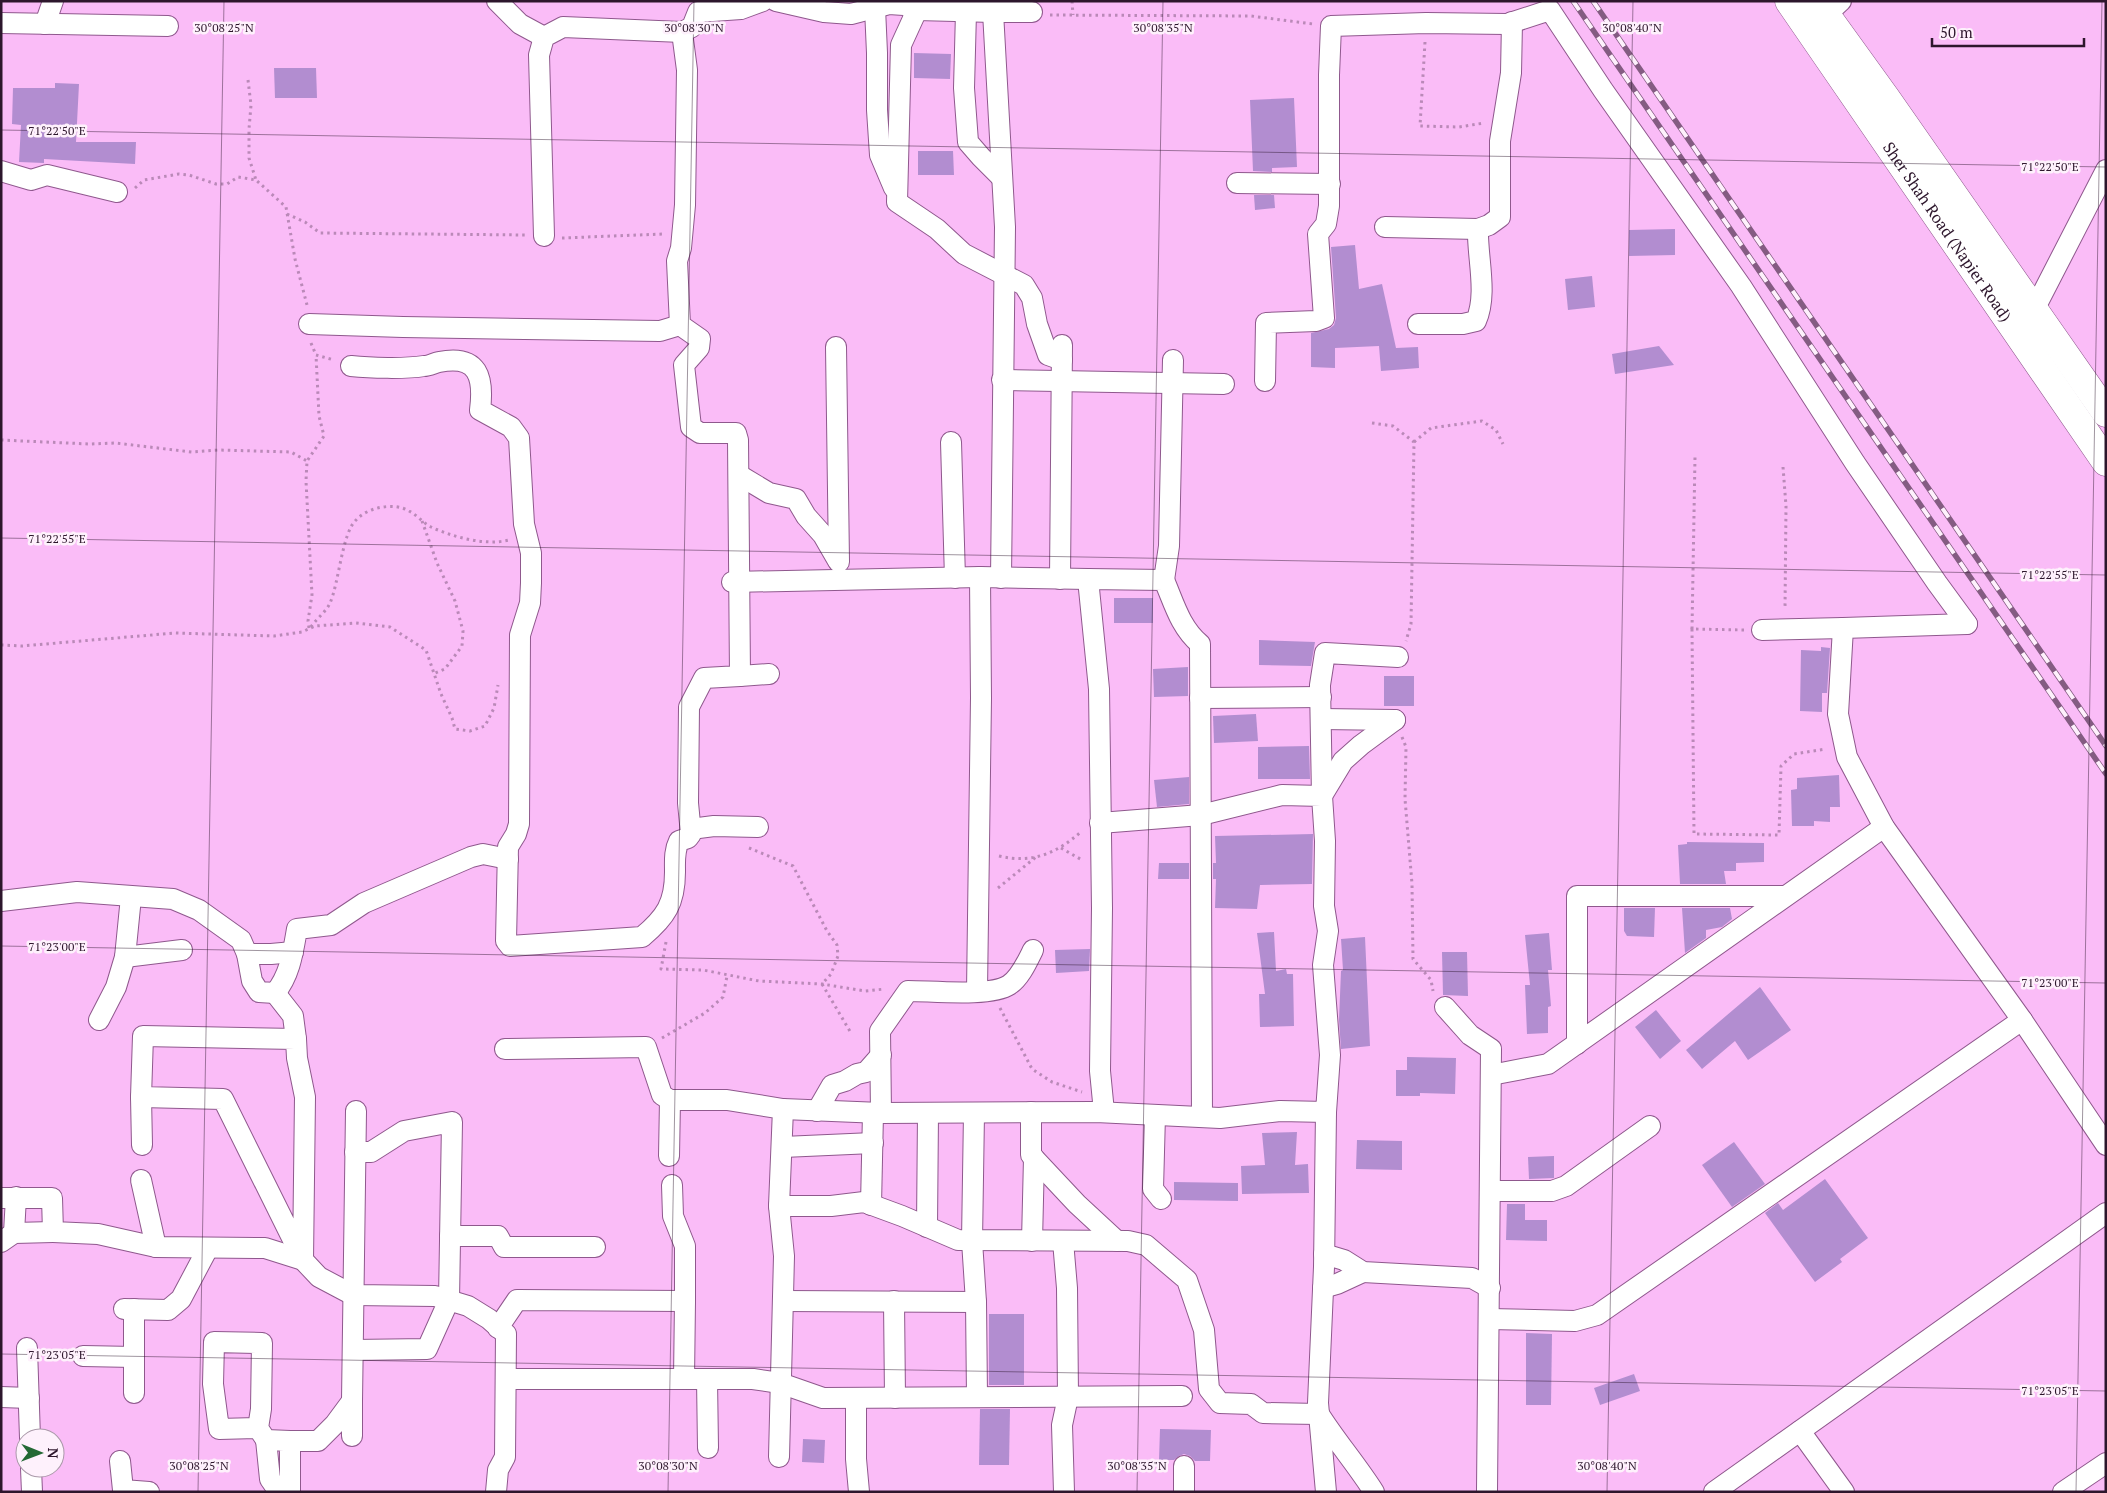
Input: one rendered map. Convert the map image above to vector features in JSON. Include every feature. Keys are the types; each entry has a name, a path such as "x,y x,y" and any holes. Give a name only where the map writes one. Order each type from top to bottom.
{"main road":[{"name":"Sher Shah Road (Napier Road)","path":"1788,1 2023,318 2106,413"},
{"name":"Sher Shah Road (Napier Road)","path":"1828,6 2023,318 2106,462"}],"street":[{"path":"45,24 54,1"},
{"path":"498,1 520,24 544,37"},
{"path":"544,236 539,55 544,37 563,27 682,32 692,27 697,7 742,9 763,1"},
{"path":"776,1 833,13 850,14 878,4 966,12 1032,12"},
{"path":"878,4 877,110 880,155 897,194"},
{"path":"915,6 901,45 897,202 937,229 964,254 1024,285 1032,298 1037,324 1048,356 1062,352 1060,579"},
{"path":"1265,381 1266,323 1316,321 1324,318 1318,234 1326,224 1329,206 1331,26 1512,22 1547,6 1614,106 1741,286 1855,463 1967,624 1762,630"},
{"path":"966,12 964,88 968,142 981,158 1002,178"},
{"path":"993,12 1005,227 1001,578"},
{"path":"1385,226 1478,229 1489,225 1500,217 1500,141 1511,73 1512,22"},
{"path":"1,23 168,26"},
{"path":"680,325 677,262 681,248 685,205 687,70 682,32"},
{"path":"2023,318 2106,170"},
{"path":"1,171 31,180 47,175 117,192"},
{"path":"1237,183 1330,184"},
{"path":"1418,324 1463,324 1476,321 1479,313 1481,289 1478,229"},
{"path":"309,324 403,328 660,331 680,325"},
{"path":"680,325 700,339 699,348 684,365 691,426 700,432 736,433 739,475 736,582 740,676"},
{"path":"836,347 841,571"},
{"path":"1173,360 1170,546 1164,580 1181,622 1191,637 1200,644 1202,1117"},
{"path":"351,366 424,366 454,361 465,364 477,371 482,382 480,410 511,428 519,438 524,524 530,553 531,583 530,604 520,635 519,824 516,834 508,847 506,942 510,946 642,937 658,923 666,913 675,892 675,849 679,841 688,838 691,829 688,803 689,707 704,678 769,674"},
{"path":"1002,380 1224,384"},
{"path":"951,442 955,578"},
{"path":"739,475 768,493 796,499 806,516 823,536 841,571"},
{"path":"736,582 841,571 955,578 1164,580"},
{"path":"980,577 979,902 986,991"},
{"path":"1088,579 1099,690 1102,908 1100,1071 1104,1112"},
{"path":"1843,628 1838,714 1847,758 1884,827 2022,1020 2106,1144"},
{"path":"1326,1492 1319,1414 1324,1288 1326,1112 1330,1055 1323,965 1328,930 1324,906 1325,841 1322,796 1320,684 1325,653 1398,656"},
{"path":"1200,698 1321,697"},
{"path":"1322,719 1395,720"},
{"path":"1322,796 1343,761 1395,720"},
{"path":"1100,823 1201,815 1282,795 1322,796"},
{"path":"691,829 714,826 758,828"},
{"path":"1491,1075 1548,1064 1884,827"},
{"path":"276,993 283,983 293,952 297,929 331,925 364,902 471,856 483,854 508,859"},
{"path":"1,901 26,900 78,892 173,899 198,910 241,940 247,954 252,981 259,992 276,993"},
{"path":"1577,1044 1577,896 1784,896"},
{"path":"99,1020 116,987 125,957 131,897"},
{"path":"125,957 182,950"},
{"path":"871,1205 873,1143 881,1055 880,1030 908,991 986,991 1010,985 1021,972 1033,950"},
{"path":"247,954 293,952"},
{"path":"276,993 293,1016 297,1058 305,1097 303,1260"},
{"path":"1445,1007 1470,1035 1491,1049 1487,1492"},
{"path":"1489,1319 1575,1321 1597,1315 2022,1020"},
{"path":"142,1145 142,1036 296,1039"},
{"path":"505,1049 646,1047 662,1095 670,1100 728,1100 784,1109 877,1113 1104,1112 1202,1117 1242,1116 1280,1111 1326,1112"},
{"path":"817,1111 832,1085 866,1072 881,1055"},
{"path":"142,1097 223,1099 303,1260 319,1277 353,1295 436,1296 468,1306 506,1334 505,1457 498,1470 496,1492"},
{"path":"669,1156 670,1100"},
{"path":"779,1457 784,1256 779,1206 784,1109"},
{"path":"352,1436 356,1111"},
{"path":"1032,1112 1031,1155 1077,1204 1117,1241"},
{"path":"927,1227 928,1113"},
{"path":"974,1113 972,1241 976,1302 978,1397"},
{"path":"1156,1115 1153,1189 1161,1199"},
{"path":"353,1350 427,1349 448,1300 452,1122 404,1131 371,1152 356,1152"},
{"path":"1490,1191 1552,1191 1566,1186 1650,1126"},
{"path":"783,1147 873,1143"},
{"path":"1032,1241 1034,1158"},
{"path":"141,1180 156,1247"},
{"path":"672,1185 673,1216 685,1246 684,1379"},
{"path":"53,1232 52,1198 9,1197 8,1238 53,1232 98,1234 156,1247 265,1248 303,1260"},
{"path":"779,1206 831,1206 864,1202 958,1240 1128,1241 1146,1245 1187,1280 1204,1330 1209,1389 1220,1403 1251,1404 1264,1413 1319,1414"},
{"path":"1714,1492 2106,1213"},
{"path":"450,1236 498,1236 504,1247 596,1247"},
{"path":"1063,1241 1067,1288 1068,1397 1062,1425 1064,1492"},
{"path":"134,1393 134,1357 129,1309 168,1310 181,1299 208,1248"},
{"path":"1324,1254 1344,1260 1363,1272"},
{"path":"1324,1288 1363,1272 1472,1278 1490,1288"},
{"path":"498,1328 517,1300 685,1302"},
{"path":"783,1301 976,1302"},
{"path":"894,1301 895,1398"},
{"path":"278,1490 270,1479 262,1434 262,1343 214,1342 213,1384 218,1429 262,1434 290,1441 318,1441 335,1424 352,1401"},
{"path":"27,1348 30,1428"},
{"path":"83,1356 134,1357"},
{"path":"506,1378 753,1379 780,1383 823,1398 1182,1396"},
{"path":"707,1379 708,1448"},
{"path":"1,1397 30,1398"},
{"path":"856,1398 856,1459 859,1492"},
{"path":"1319,1414 1334,1439 1359,1469 1374,1492"},
{"path":"1800,1431 1844,1492"},
{"path":"278,1490 290,1441"},
{"path":"120,1461 124,1490 149,1492"},
{"path":"2070,1489 2106,1463"},
{"path":"1184,1466 1184,1492"},
{"path":"31,1478 32,1492"}],"path":[{"path":"1072,1 1073,16"},
{"path":"1032,12 1056,16 1251,16 1331,26"},
{"path":"1426,23 1420,126 1459,127 1504,119"},
{"path":"248,80 251,105 249,129 250,158 256,180"},
{"path":"117,192 135,188 144,180 178,174 189,174 216,184 227,184 238,176 256,180 286,207 295,259 307,303 310,341 316,355 319,416 324,436 307,461 306,481 312,595 308,621 310,629"},
{"path":"287,214 305,222 320,234 516,234 561,238 681,235"},
{"path":"316,355 351,366"},
{"path":"1372,422 1393,426 1414,442"},
{"path":"1398,656 1405,645 1411,624 1414,442 1431,428 1482,422 1496,430 1503,444"},
{"path":"1,440 89,444 115,443 192,452 219,450 291,452 307,461"},
{"path":"1695,457 1692,629 1694,834 1779,835 1781,766 1794,754 1819,749 1845,749"},
{"path":"1783,467 1786,506 1785,630"},
{"path":"310,629 329,605 349,532 355,520 368,512 382,507 409,510 429,526 467,539 500,542 527,536"},
{"path":"422,520 437,563 455,601 463,631 462,646 445,669 435,673"},
{"path":"1,645 22,646 175,633 274,636 302,632 315,626 356,623 390,628 426,650 435,673 440,694 452,718 455,729 470,731 485,726 494,708 499,680"},
{"path":"1692,629 1762,630"},
{"path":"1395,720 1406,747 1405,798 1412,884 1413,959 1431,980 1434,996 1445,1007"},
{"path":"979,902 1037,857 1066,846 1087,827 1100,823"},
{"path":"736,827 749,848 793,866 827,931 837,945 838,956 831,974 822,984"},
{"path":"980,854 1019,858 1037,857"},
{"path":"658,923 666,941 660,968 703,970 759,981 822,984 865,991 886,989 908,991"},
{"path":"646,1047 705,1013 723,997 727,976"},
{"path":"822,984 851,1033"},
{"path":"986,991 1032,1069 1052,1082 1080,1090 1104,1112"}],"building":[{"path":"914,53 951,54 950,79 914,78"},
{"path":"274,68 316,68 317,98 275,98"},
{"path":"55,83 79,84 76,142 136,142 135,164 44,159 44,163 19,162 21,125 12,124 13,88 55,88"},
{"path":"1294,98 1297,167 1272,168 1272,172 1253,171 1250,100"},
{"path":"918,151 953,151 954,175 918,175"},
{"path":"1254,195 1274,195 1275,208 1255,210"},
{"path":"1675,229 1675,255 1629,256 1629,230"},
{"path":"1355,245 1359,289 1382,284 1396,348 1418,347 1419,368 1381,371 1379,346 1335,348 1335,368 1311,367 1311,333 1329,329 1334,325 1336,318 1331,247"},
{"path":"1592,276 1595,307 1568,310 1565,279"},
{"path":"1659,346 1674,365 1615,374 1612,354"},
{"path":"1114,598 1153,598 1153,623 1114,623"},
{"path":"1259,640 1315,642 1311,666 1259,665"},
{"path":"1821,647 1830,648 1827,693 1822,693 1822,712 1800,711 1801,650 1821,651"},
{"path":"1188,667 1188,696 1154,697 1153,669"},
{"path":"1384,676 1414,676 1414,706 1384,706"},
{"path":"1256,714 1258,741 1214,743 1213,716"},
{"path":"1309,746 1310,779 1258,779 1258,747"},
{"path":"1839,775 1840,807 1830,807 1830,822 1814,821 1814,826 1792,826 1791,790 1797,789 1797,778"},
{"path":"1189,777 1189,804 1157,807 1154,780"},
{"path":"1313,834 1312,884 1260,885 1257,909 1215,908 1216,879 1213,879 1213,863 1216,863 1215,836"},
{"path":"1687,842 1764,843 1764,862 1736,863 1736,871 1724,871 1726,884 1680,884 1678,845 1687,844"},
{"path":"1159,863 1189,863 1189,879 1158,879"},
{"path":"1624,908 1655,908 1654,937 1627,936 1624,931"},
{"path":"1682,908 1730,908 1732,919 1722,927 1706,930 1706,938 1685,953"},
{"path":"1274,932 1276,971 1286,969 1287,974 1293,974 1294,1026 1260,1027 1259,994 1265,994 1257,933"},
{"path":"1549,933 1552,970 1548,970 1551,1006 1548,1007 1548,1033 1527,1034 1525,985 1530,985 1525,935"},
{"path":"1365,937 1370,1046 1341,1049 1339,1020 1341,971 1343,970 1341,939"},
{"path":"1090,949 1089,971 1056,973 1055,950"},
{"path":"1442,952 1467,952 1468,996 1443,995"},
{"path":"1760,987 1791,1030 1748,1060 1735,1041 1702,1069 1686,1050"},
{"path":"1656,1010 1681,1041 1660,1059 1635,1027"},
{"path":"1407,1057 1456,1058 1455,1094 1420,1093 1420,1096 1396,1096 1396,1070 1407,1070"},
{"path":"1297,1132 1295,1165 1308,1164 1309,1193 1242,1194 1241,1166 1265,1165 1262,1133"},
{"path":"1357,1140 1402,1141 1402,1170 1356,1169"},
{"path":"1734,1142 1765,1184 1732,1207 1702,1165"},
{"path":"1554,1156 1554,1178 1529,1179 1528,1157"},
{"path":"1825,1179 1868,1238 1840,1259 1842,1262 1815,1282 1765,1213 1778,1203 1783,1210"},
{"path":"1174,1182 1238,1183 1238,1201 1174,1200"},
{"path":"1507,1204 1525,1204 1525,1220 1547,1220 1547,1241 1506,1240"},
{"path":"989,1314 1024,1314 1024,1385 989,1385"},
{"path":"1526,1333 1552,1334 1551,1405 1526,1405"},
{"path":"1634,1374 1640,1391 1600,1405 1594,1388"},
{"path":"980,1409 1010,1409 1009,1465 979,1465"},
{"path":"1160,1429 1211,1430 1210,1461 1195,1461 1190,1456 1184,1454 1174,1460 1159,1460"},
{"path":"803,1439 825,1440 824,1463 802,1462"}],"railway":[{"path":"1573,1 2106,774"},
{"path":"1593,1 2106,746"}]}
